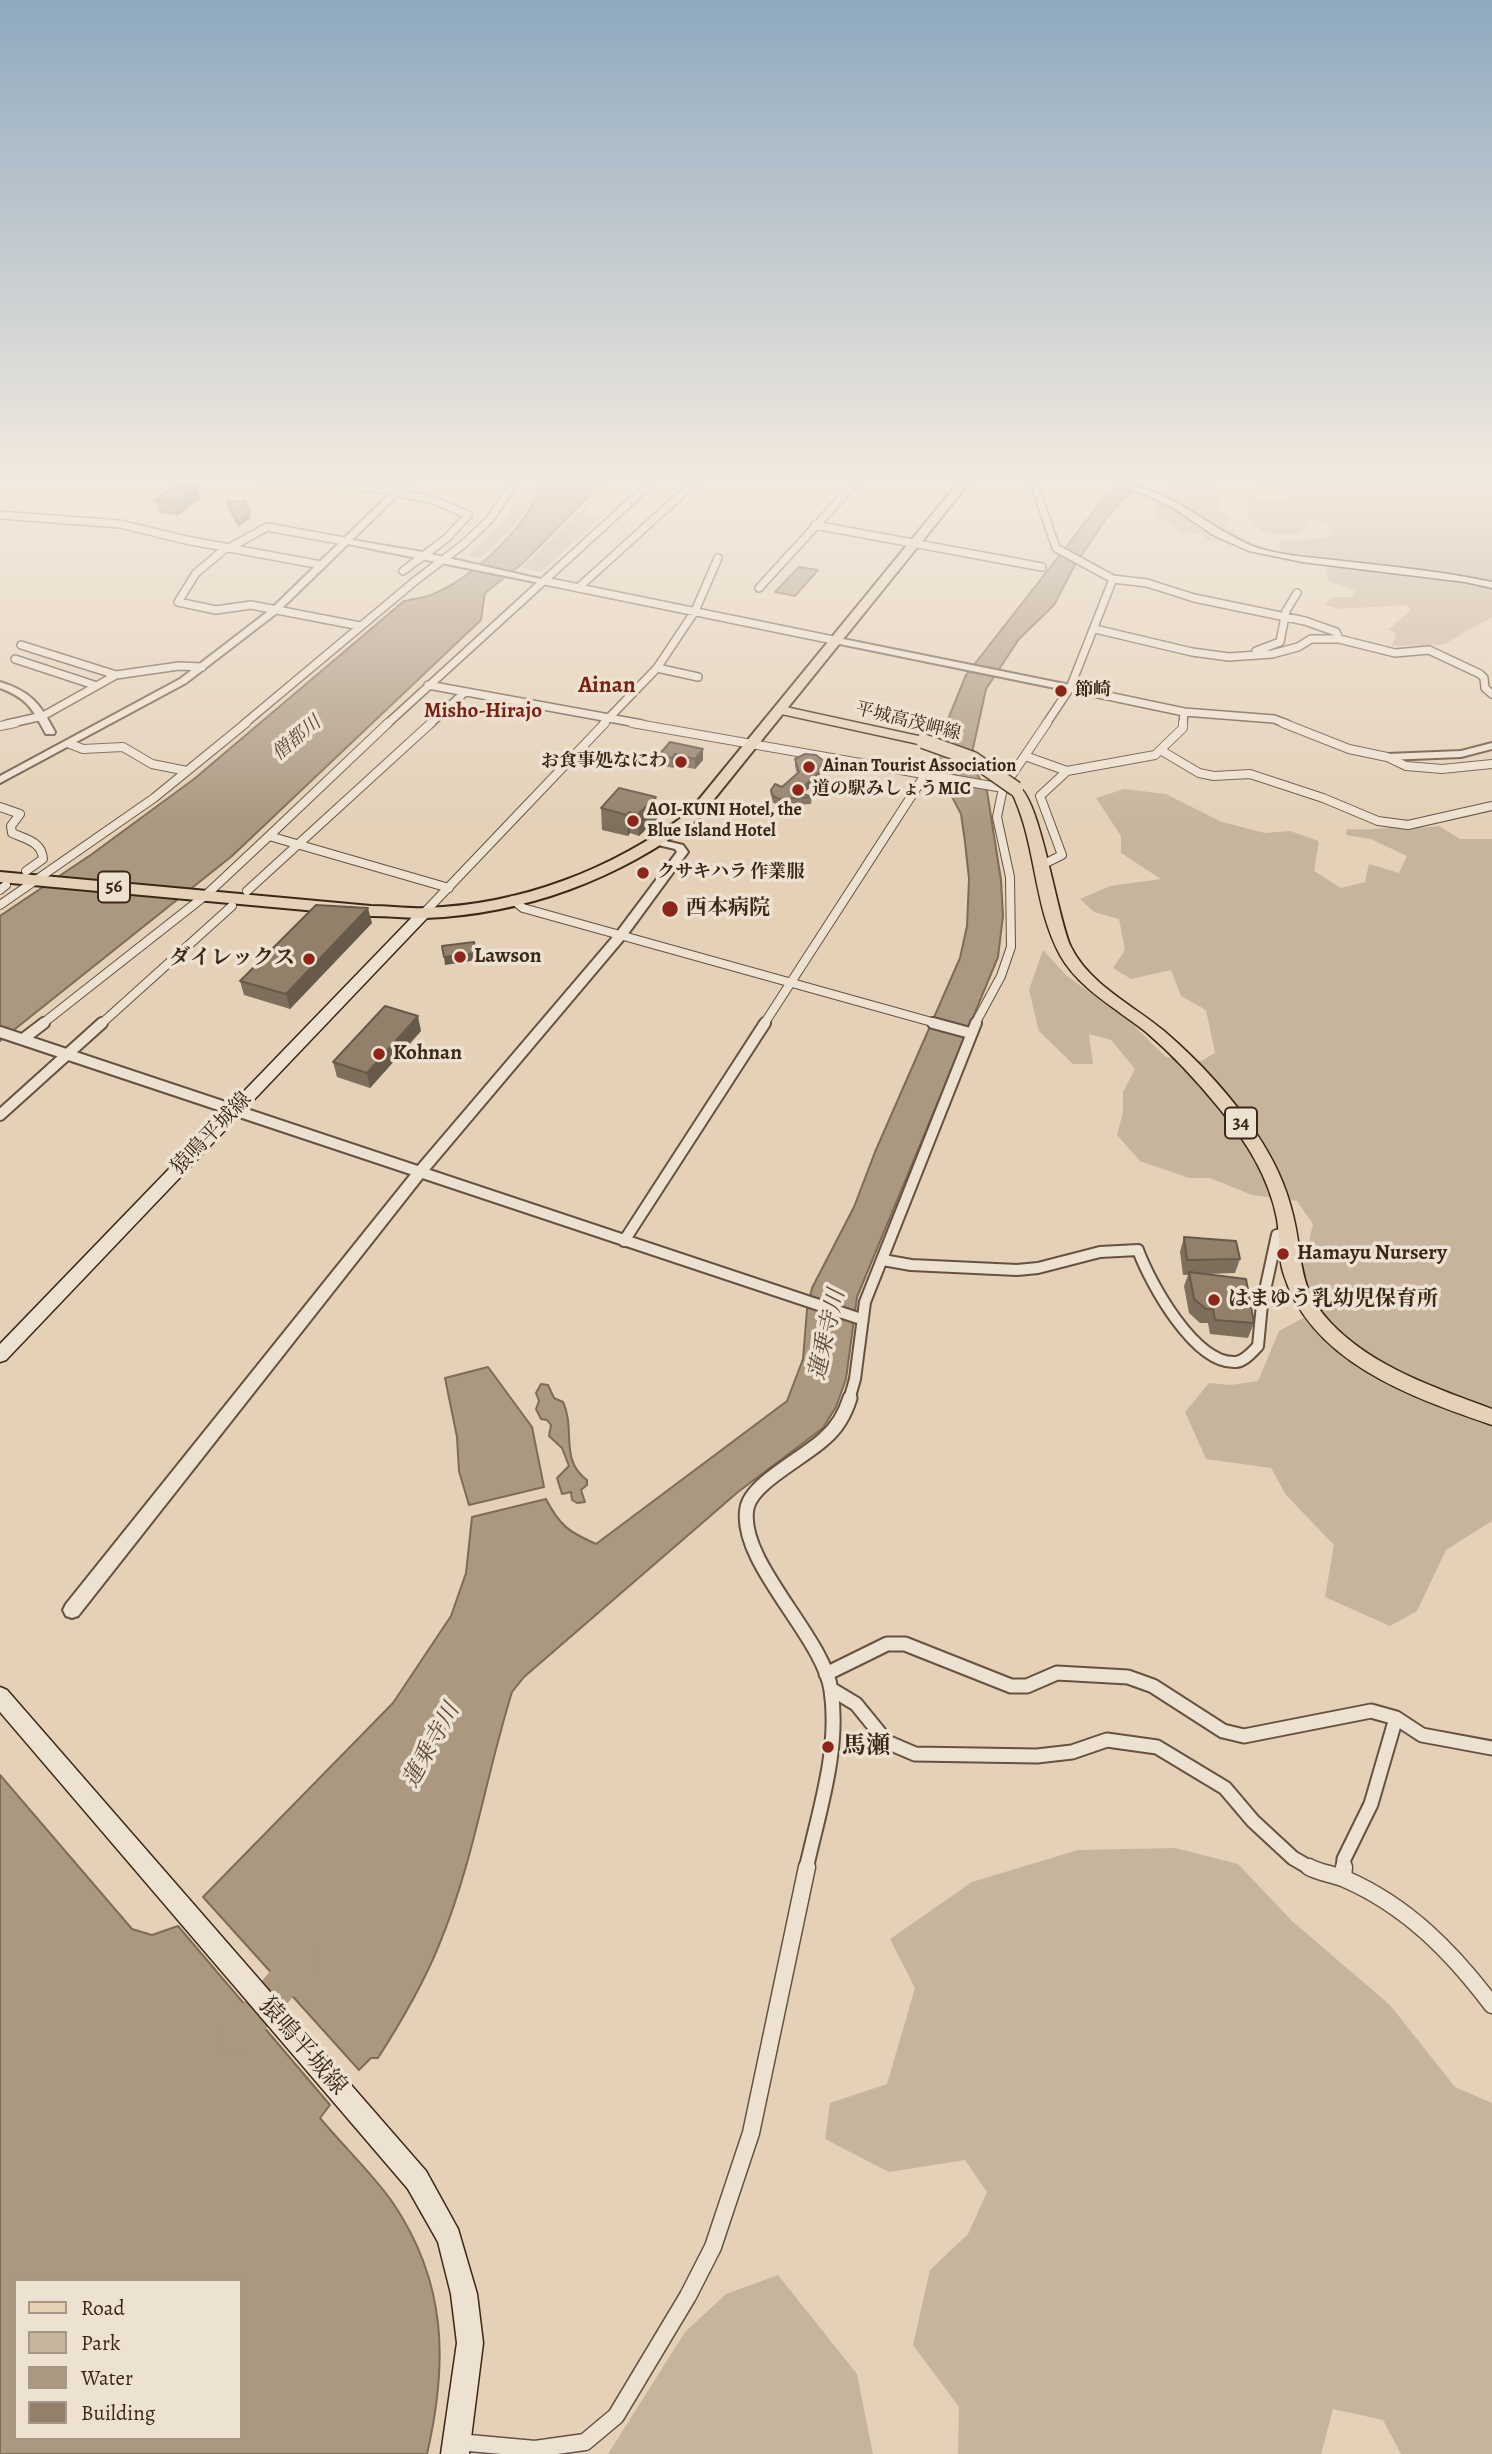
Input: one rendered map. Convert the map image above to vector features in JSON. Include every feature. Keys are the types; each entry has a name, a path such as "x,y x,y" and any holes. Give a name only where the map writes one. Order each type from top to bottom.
{"highway":[{"name":"56","path":"2,884 33,877 424,913 513,900 597,874 658,842 693,816 873,598"}],"main road":[{"name":"平城高茂岬線","path":"781,710 923,741 967,754 985,764 1010,788"},
{"name":"34","path":"1010,788 1029,817 1059,938 1069,957 1084,976 1160,1035 1210,1087 1254,1140 1273,1173 1293,1273 1304,1301 1346,1348 1414,1387 1492,1417"},
{"name":"猿鳴平城線","path":"0,1355 424,913"},
{"name":"猿鳴平城線","path":"0,1697 416,2180 449,2238 464,2294 470,2343 457,2448"}],"street":[{"path":"181,598 178,602 216,610 251,606 360,626"},
{"path":"0,780 151,701 202,667 288,598"},
{"path":"0,905 33,877 95,840 187,771 397,598"},
{"path":"20,1038 269,836 525,598"},
{"path":"626,598 1184,712 1274,719 1349,749 1387,757 1406,766 1442,769 1492,764"},
{"path":"424,913 657,668 695,611 701,598"},
{"path":"457,2448 535,2449 585,2442 616,2416 688,2296 713,2247 751,2133 832,1747 831,1689 826,1674 809,1640 767,1575 750,1535 746,1510 750,1497 825,1439 840,1422 855,1379 856,1318 883,1260 967,1032 1001,976 1011,947 1010,877 997,817 1025,756 1070,688 1106,598"},
{"path":"1192,598 1283,617 1336,632 1339,639"},
{"path":"1250,657 1251,653 1280,642 1283,617 1293,598"},
{"path":"1095,629 1192,652 1250,657 1272,654 1319,638 1339,639 1395,653 1419,649 1435,652 1480,674 1484,678 1486,691 1492,694"},
{"path":"21,645 116,675"},
{"path":"15,659 94,685"},
{"path":"0,726 43,716 116,675 179,666 202,667"},
{"path":"657,668 698,677"},
{"path":"0,685 26,694 35,702 50,732 54,745 52,753"},
{"path":"428,685 752,745 1010,788"},
{"path":"247,891 465,692"},
{"path":"1162,751 1173,735 1183,728 1184,712"},
{"path":"50,732 60,738 85,736"},
{"path":"70,744 83,749 123,747 152,764 187,771"},
{"path":"1387,757 1461,754 1492,746"},
{"path":"1025,756 1067,771 1084,770 1162,751 1175,757 1186,767 1193,780"},
{"path":"1186,767 1214,776 1250,774 1322,798 1378,821 1408,825 1492,806"},
{"path":"1048,862 1062,855 1040,796 1067,771"},
{"path":"624,1241 928,776"},
{"path":"0,807 20,814 10,826 12,833 41,847 44,852 33,877"},
{"path":"269,836 449,888"},
{"path":"72,1610 420,1172 621,935 682,852 679,847 658,842"},
{"path":"513,900 523,908 967,1032"},
{"path":"0,1115 232,906"},
{"path":"0,1031 856,1318"},
{"path":"883,1260 897,1265 958,1266 998,1271 1037,1269 1110,1250 1138,1250 1143,1267 1177,1320 1209,1354 1235,1362 1245,1358 1258,1346 1259,1310 1265,1282 1278,1236 1287,1233"},
{"path":"826,1674 887,1644 905,1644 1011,1686 1027,1686 1058,1673 1128,1677 1153,1686 1223,1731 1244,1737 1371,1711 1395,1718 1422,1735 1492,1748"},
{"path":"831,1689 844,1694 859,1706 879,1737 895,1751 915,1754 1037,1756 1072,1752 1107,1741 1157,1747 1225,1788 1254,1821 1293,1858 1316,1871 1343,1878 1397,1907 1427,1930 1467,1972 1492,2005"},
{"path":"1343,1878 1344,1859 1371,1804 1395,1718"}],"green space":[{"path":"1331,598 1492,598 1492,617 1443,645 1392,646 1396,634 1389,629 1411,610 1407,605 1339,609 1324,605"},
{"path":"1124,789 1166,794 1222,822 1265,833 1290,831 1319,841 1314,871 1341,888 1365,882 1369,864 1399,873 1407,856 1371,839 1346,835 1347,829 1439,826 1460,839 1492,839 1492,1521 1446,1550 1417,1611 1390,1626 1325,1597 1334,1545 1286,1495 1271,1468 1206,1459 1185,1412 1209,1383 1230,1385 1258,1381 1279,1331 1321,1308 1302,1273 1313,1224 1297,1201 1252,1195 1210,1178 1189,1178 1140,1161 1117,1135 1123,1112 1123,1092 1135,1069 1111,1040 1089,1034 1093,1064 1073,1064 1039,1031 1029,990 1043,950 1066,975 1130,1022 1166,1057 1201,1061 1215,1053 1206,1010 1181,996 1171,970 1131,979 1113,968 1125,950 1119,919 1094,912 1080,899 1110,886 1161,879 1121,853 1121,836 1096,798"},
{"path":"1175,1848 1238,1864 1292,1921 1390,2005 1455,2087 1492,2103 1492,2454 1401,2454 1383,2420 1333,2409 1321,2454 958,2454 959,2407 913,2345 930,2270 968,2234 987,2192 965,2160 889,2172 825,2139 830,2103 887,2084 915,1988 890,1939 972,1882 1078,1850"},
{"path":"778,2275 857,2374 873,2454 608,2454 685,2332 726,2294"}],"water":[{"name":"僧都川","path":"420,598 484,598 481,620 232,856 0,1041 0,916 92,854 194,779 404,601"},
{"path":"1027,598 1058,598 1054,605 1019,639 986,689 970,762 987,791 1001,880 1003,916 998,957 857,1297 846,1379 836,1407 823,1428 738,1492 524,1677 512,1692 461,1883 439,1945 411,2003 378,2058 371,2058 359,2070 203,1897 393,1703 451,1616 466,1573 472,1517 546,1499 566,1527 596,1544 787,1401 803,1359 807,1310 812,1288 854,1207 875,1152 960,958 967,926 969,879 965,842 961,814 936,766 935,751 966,675"},
{"path":"488,1367 532,1427 544,1487 469,1505 459,1471 457,1437 445,1378"},
{"path":"541,1384 548,1385 554,1398 563,1402 567,1412 573,1463 587,1480 587,1485 581,1490 585,1502 577,1503 572,1500 571,1492 562,1494 557,1478 569,1466 562,1448 549,1436 551,1425 547,1420 541,1419 536,1409 539,1401 536,1393"},
{"path":"0,1775 132,1929 152,1935 178,1926 330,2105 320,2118 393,2203 411,2233 424,2263 438,2324 438,2388 427,2454 0,2454"}],"building":[{"path":"670,742 703,749 695,759 675,754 672,758 659,755"},
{"path":"805,754 816,755 824,761 820,771 798,792 812,797 779,799 772,795 771,790 775,784 782,787 799,772 795,759"},
{"path":"619,788 656,797 638,814 629,812 627,815 601,808"},
{"path":"316,905 368,908 286,994 240,981"},
{"path":"474,942 476,953 444,957 442,946"},
{"path":"385,1006 418,1016 367,1073 333,1062"},
{"path":"1184,1237 1236,1241 1240,1259 1187,1260"},
{"path":"1189,1272 1246,1279 1254,1323 1215,1320 1213,1309 1206,1309 1194,1299"}],"waterway":[{"name":"蓮乗寺川","path":"235,2039 301,1961"}],"place":[{"name":"節崎","path":"1061,691"},
{"name":"お食事処なにわ","path":"681,762"},
{"name":"Ainan Tourist Association","path":"809,767"},
{"name":"道の駅みしょうMIC","path":"798,790"},
{"name":"AOI-KUNI Hotel, the Blue Island Hotel","path":"633,821"},
{"name":"クサキハラ 作業服","path":"643,873"},
{"name":"西本病院","path":"670,909"},
{"name":"Lawson","path":"460,957"},
{"name":"ダイレックス","path":"309,959"},
{"name":"Kohnan","path":"379,1054"},
{"name":"Hamayu Nursery","path":"1283,1254"},
{"name":"はまゆう乳幼児保育所","path":"1214,1300"},
{"name":"馬瀬","path":"828,1747"}],"district":[{"name":"Ainan","path":"607,686"},
{"name":"Misho-Hirajo","path":"483,712"}]}
